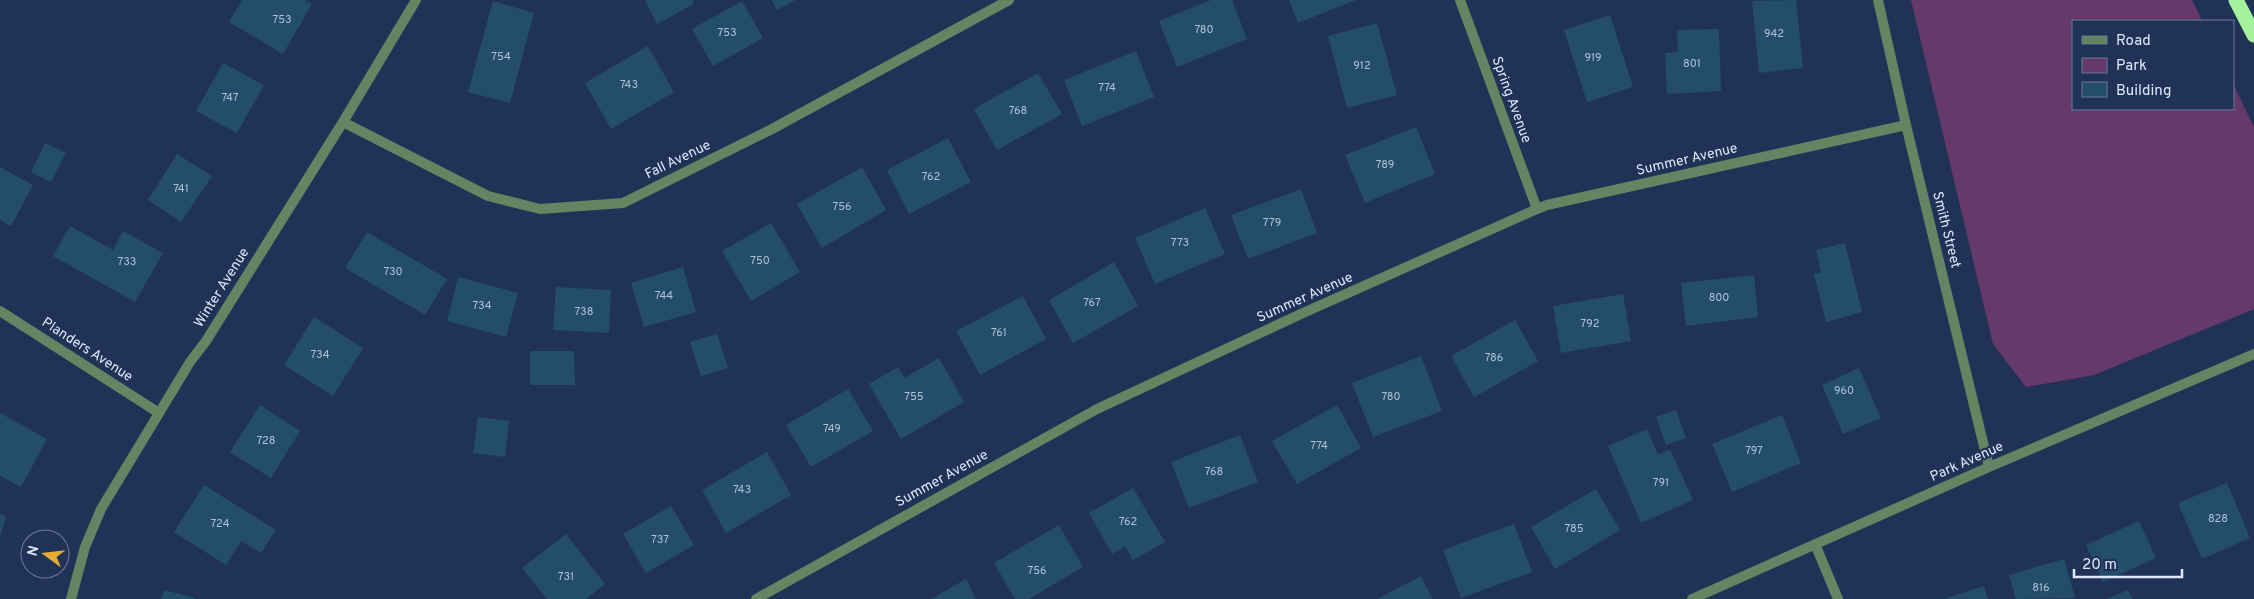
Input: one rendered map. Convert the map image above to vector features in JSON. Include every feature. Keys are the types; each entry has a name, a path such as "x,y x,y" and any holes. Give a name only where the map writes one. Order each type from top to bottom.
{"highway":[{"path":"2236,0 2254,35"}],"street":[{"name":"Winter Avenue","path":"71,599 85,547 101,509 416,0"},
{"name":"Fall Avenue","path":"342,122 488,196 540,209 623,203 772,130 1009,0"},
{"name":"Spring Avenue","path":"1460,0 1537,209"},
{"name":"Smith Street","path":"1878,0 1906,125 1989,467"},
{"name":"Summer Avenue","path":"756,599 1097,409 1303,313 1537,209 1547,205 1906,125"},
{"name":"Planders Avenue","path":"0,311 159,413"},
{"name":"Park Avenue","path":"1692,599 1989,467 2254,354"},
{"path":"1815,544 1838,599"}],"green space":[{"path":"1911,0 2192,0 2202,20 2072,20 2072,110 2234,110 2234,86 2254,127 2254,309 2094,375 2026,387 1993,344"}],"building":[{"path":"242,0 305,0 312,4 283,54 229,22"},
{"path":"645,0 692,0 694,4 657,24"},
{"path":"772,0 795,0 777,10"},
{"path":"1211,0 1232,0 1247,39 1177,67 1159,21"},
{"path":"1289,0 1356,0 1298,23"},
{"path":"1796,0 1803,68 1759,73 1752,1"},
{"path":"493,1 534,13 510,103 468,92"},
{"path":"742,1 763,38 713,66 692,29"},
{"path":"1610,15 1633,87 1587,102 1564,30"},
{"path":"1377,23 1397,95 1347,108 1328,36"},
{"path":"1719,29 1721,91 1667,94 1665,53 1678,52 1677,30"},
{"path":"648,46 674,92 611,129 585,83"},
{"path":"1136,51 1154,97 1082,126 1064,80"},
{"path":"223,63 264,85 237,133 196,111"},
{"path":"1038,73 1062,114 997,150 974,109"},
{"path":"1416,127 1435,174 1365,203 1345,155"},
{"path":"948,138 971,182 909,214 887,170"},
{"path":"45,143 66,153 51,182 31,172"},
{"path":"177,154 212,176 181,222 148,200"},
{"path":"0,167 33,185 11,226 0,220"},
{"path":"862,167 886,210 822,248 797,204"},
{"path":"1301,189 1317,233 1248,259 1231,215"},
{"path":"1205,208 1225,254 1155,284 1135,238"},
{"path":"771,223 800,272 751,301 722,251"},
{"path":"70,226 113,250 123,231 163,253 135,302 53,256"},
{"path":"367,232 447,279 425,315 345,268"},
{"path":"1845,243 1862,312 1826,322 1814,274 1821,272 1816,250"},
{"path":"1114,262 1138,306 1073,343 1049,300"},
{"path":"683,267 696,312 644,327 631,283"},
{"path":"1754,275 1758,317 1686,326 1681,283"},
{"path":"458,277 518,293 506,337 447,321"},
{"path":"556,287 611,290 609,333 553,330"},
{"path":"1623,294 1631,341 1561,353 1553,306"},
{"path":"1023,296 1046,339 980,375 956,331"},
{"path":"314,317 363,348 333,396 284,365"},
{"path":"1515,320 1538,361 1474,397 1451,356"},
{"path":"717,334 728,368 701,376 690,342"},
{"path":"530,351 574,351 575,385 530,385"},
{"path":"1421,356 1442,411 1373,437 1352,383"},
{"path":"939,358 964,402 901,439 869,384 898,367 904,378"},
{"path":"1859,368 1881,418 1843,434 1822,385"},
{"path":"848,389 873,431 811,467 786,425"},
{"path":"260,405 300,431 271,478 230,452"},
{"path":"1337,405 1361,448 1297,484 1272,441"},
{"path":"1676,410 1686,438 1666,445 1656,417"},
{"path":"0,413 47,439 21,487 0,476"},
{"path":"1782,415 1801,463 1732,492 1712,444"},
{"path":"478,417 509,421 505,457 473,453"},
{"path":"1647,429 1658,455 1670,449 1693,500 1641,523 1608,446"},
{"path":"1240,435 1258,482 1189,508 1171,462"},
{"path":"767,452 791,495 726,533 702,490"},
{"path":"2227,483 2250,538 2202,559 2178,503"},
{"path":"204,485 276,530 261,553 241,541 226,565 174,532"},
{"path":"1133,488 1165,542 1133,560 1125,546 1112,554 1089,513"},
{"path":"1596,489 1620,530 1555,569 1531,527"},
{"path":"671,506 694,545 646,573 623,534"},
{"path":"0,514 6,516 1,534 0,534"},
{"path":"2139,521 2156,558 2103,582 2086,545"},
{"path":"1514,524 1532,572 1461,598 1443,550"},
{"path":"1059,525 1083,567 1029,599 1015,599 994,563"},
{"path":"566,534 605,584 586,599 547,599 522,568"},
{"path":"2064,559 2075,598 2016,599 2009,575"},
{"path":"1421,576 1433,599 1377,599"},
{"path":"966,579 976,599 931,599"},
{"path":"1984,586 1988,599 1943,599"},
{"path":"164,590 195,598 195,599 161,599"},
{"path":"2128,590 2133,599 2107,599"}]}
